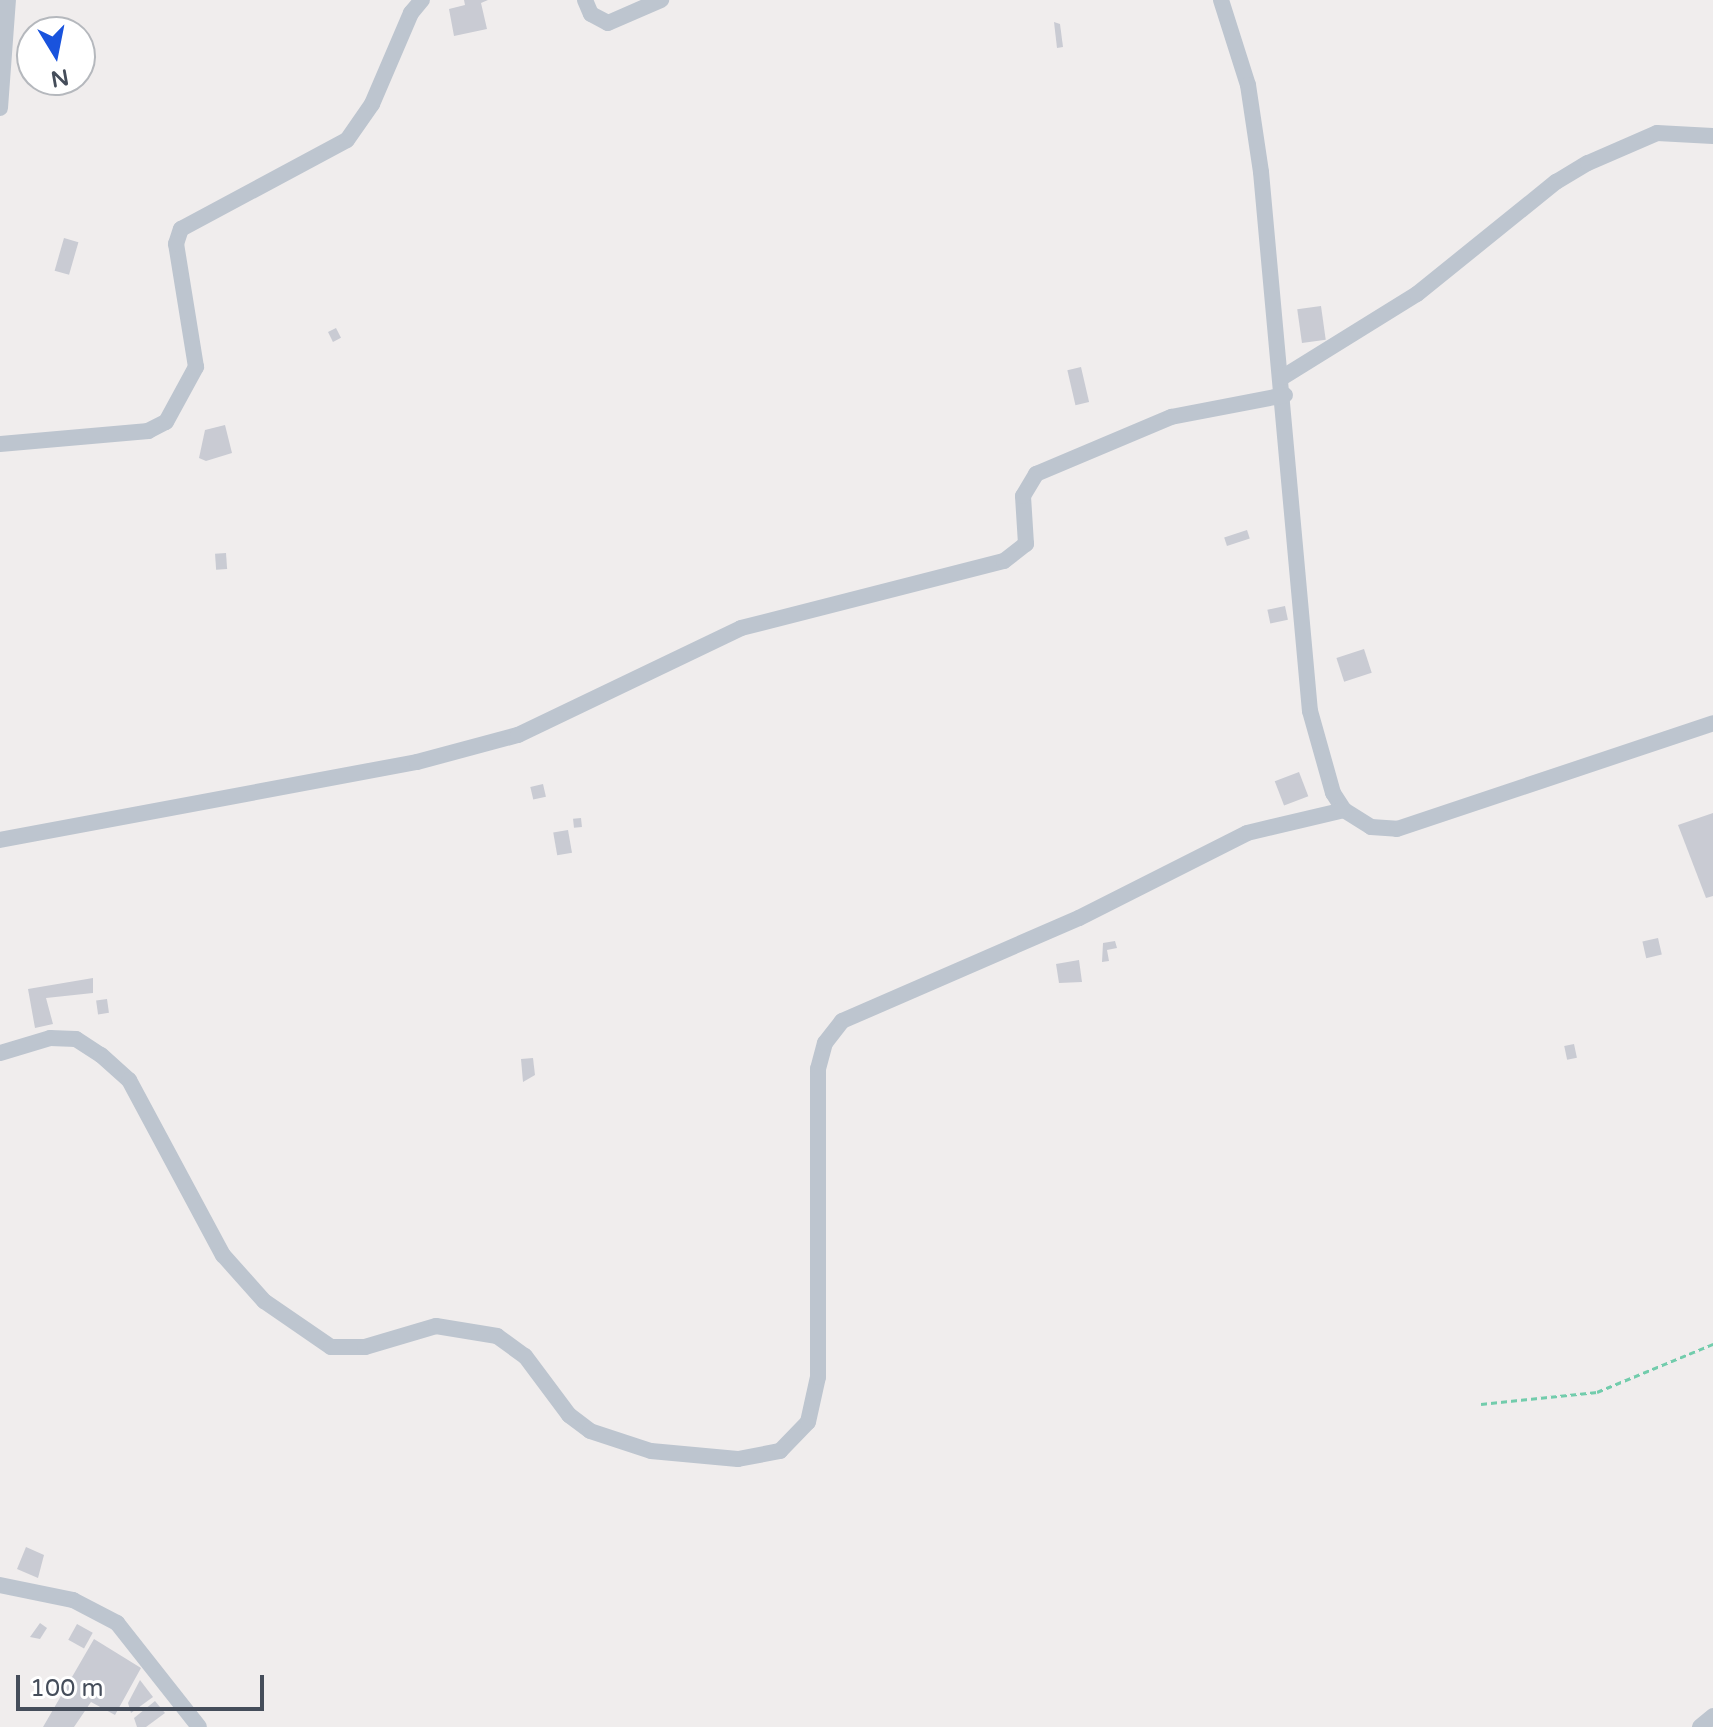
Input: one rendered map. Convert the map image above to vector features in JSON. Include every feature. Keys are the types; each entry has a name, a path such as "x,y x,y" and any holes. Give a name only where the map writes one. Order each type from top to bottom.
{"street":[{"path":"0,108 8,0"},
{"path":"0,444 148,431 166,422 196,367 176,244 181,229 347,140 372,104 411,13 422,0"},
{"path":"585,0 596,19 608,23 661,0"},
{"path":"1221,0 1248,85 1285,395 1310,711 1333,793 1344,810 1371,827 1397,829 1713,723"},
{"path":"1283,377 1417,294 1556,182 1610,151 1657,133 1713,136"},
{"path":"0,840 417,762 518,735 741,628 1004,561 1026,544 1023,496 1036,474 1159,420 1285,395"},
{"path":"0,1053 50,1038 76,1039 101,1055 129,1080 223,1255 264,1301 331,1347 365,1347 436,1326 497,1336 525,1356 569,1415 590,1431 651,1451 738,1459 780,1451 808,1422 818,1377 818,1069 825,1043 842,1021 1079,918 1247,833 1344,810"},
{"path":"0,1585 73,1600 117,1623 199,1727"},
{"path":"1700,1727 1713,1716"}],"path":[{"path":"1481,1404 1597,1392 1713,1344"}],"building":[{"path":"464,0 488,0 481,3 487,29 454,36 449,9 465,5"},
{"path":"1054,22 1060,24 1063,47 1057,48"},
{"path":"64,238 78,242 69,275 55,271"},
{"path":"1321,306 1326,340 1302,343 1297,309"},
{"path":"336,328 341,338 333,342 328,332"},
{"path":"1081,367 1089,402 1075,405 1067,370"},
{"path":"225,425 232,453 206,461 199,458 205,430"},
{"path":"1247,530 1250,539 1227,546 1224,537"},
{"path":"226,553 227,569 216,570 215,554"},
{"path":"1285,606 1288,620 1270,623 1267,610"},
{"path":"1364,649 1372,673 1344,682 1336,658"},
{"path":"1299,772 1308,796 1284,806 1275,781"},
{"path":"543,784 546,797 533,800 530,787"},
{"path":"1713,813 1713,896 1706,898 1678,825"},
{"path":"581,818 582,827 574,828 573,819"},
{"path":"568,830 572,853 557,855 553,833"},
{"path":"1658,938 1662,955 1646,958 1642,942"},
{"path":"1115,941 1117,948 1107,950 1109,961 1102,962 1103,943"},
{"path":"1079,960 1082,982 1059,983 1056,964"},
{"path":"93,978 93,993 46,998 53,1024 35,1028 28,989"},
{"path":"107,999 109,1013 98,1014 96,1001"},
{"path":"1574,1044 1577,1058 1567,1060 1564,1046"},
{"path":"533,1058 535,1075 523,1082 521,1059"},
{"path":"26,1547 44,1555 38,1578 17,1569"},
{"path":"40,1623 47,1628 40,1639 30,1637"},
{"path":"77,1624 93,1633 84,1648 68,1640"},
{"path":"94,1639 141,1668 115,1715 91,1702 74,1727 43,1727"},
{"path":"140,1680 153,1697 131,1713 128,1703"},
{"path":"155,1701 165,1713 146,1727 137,1727 134,1718"}]}
